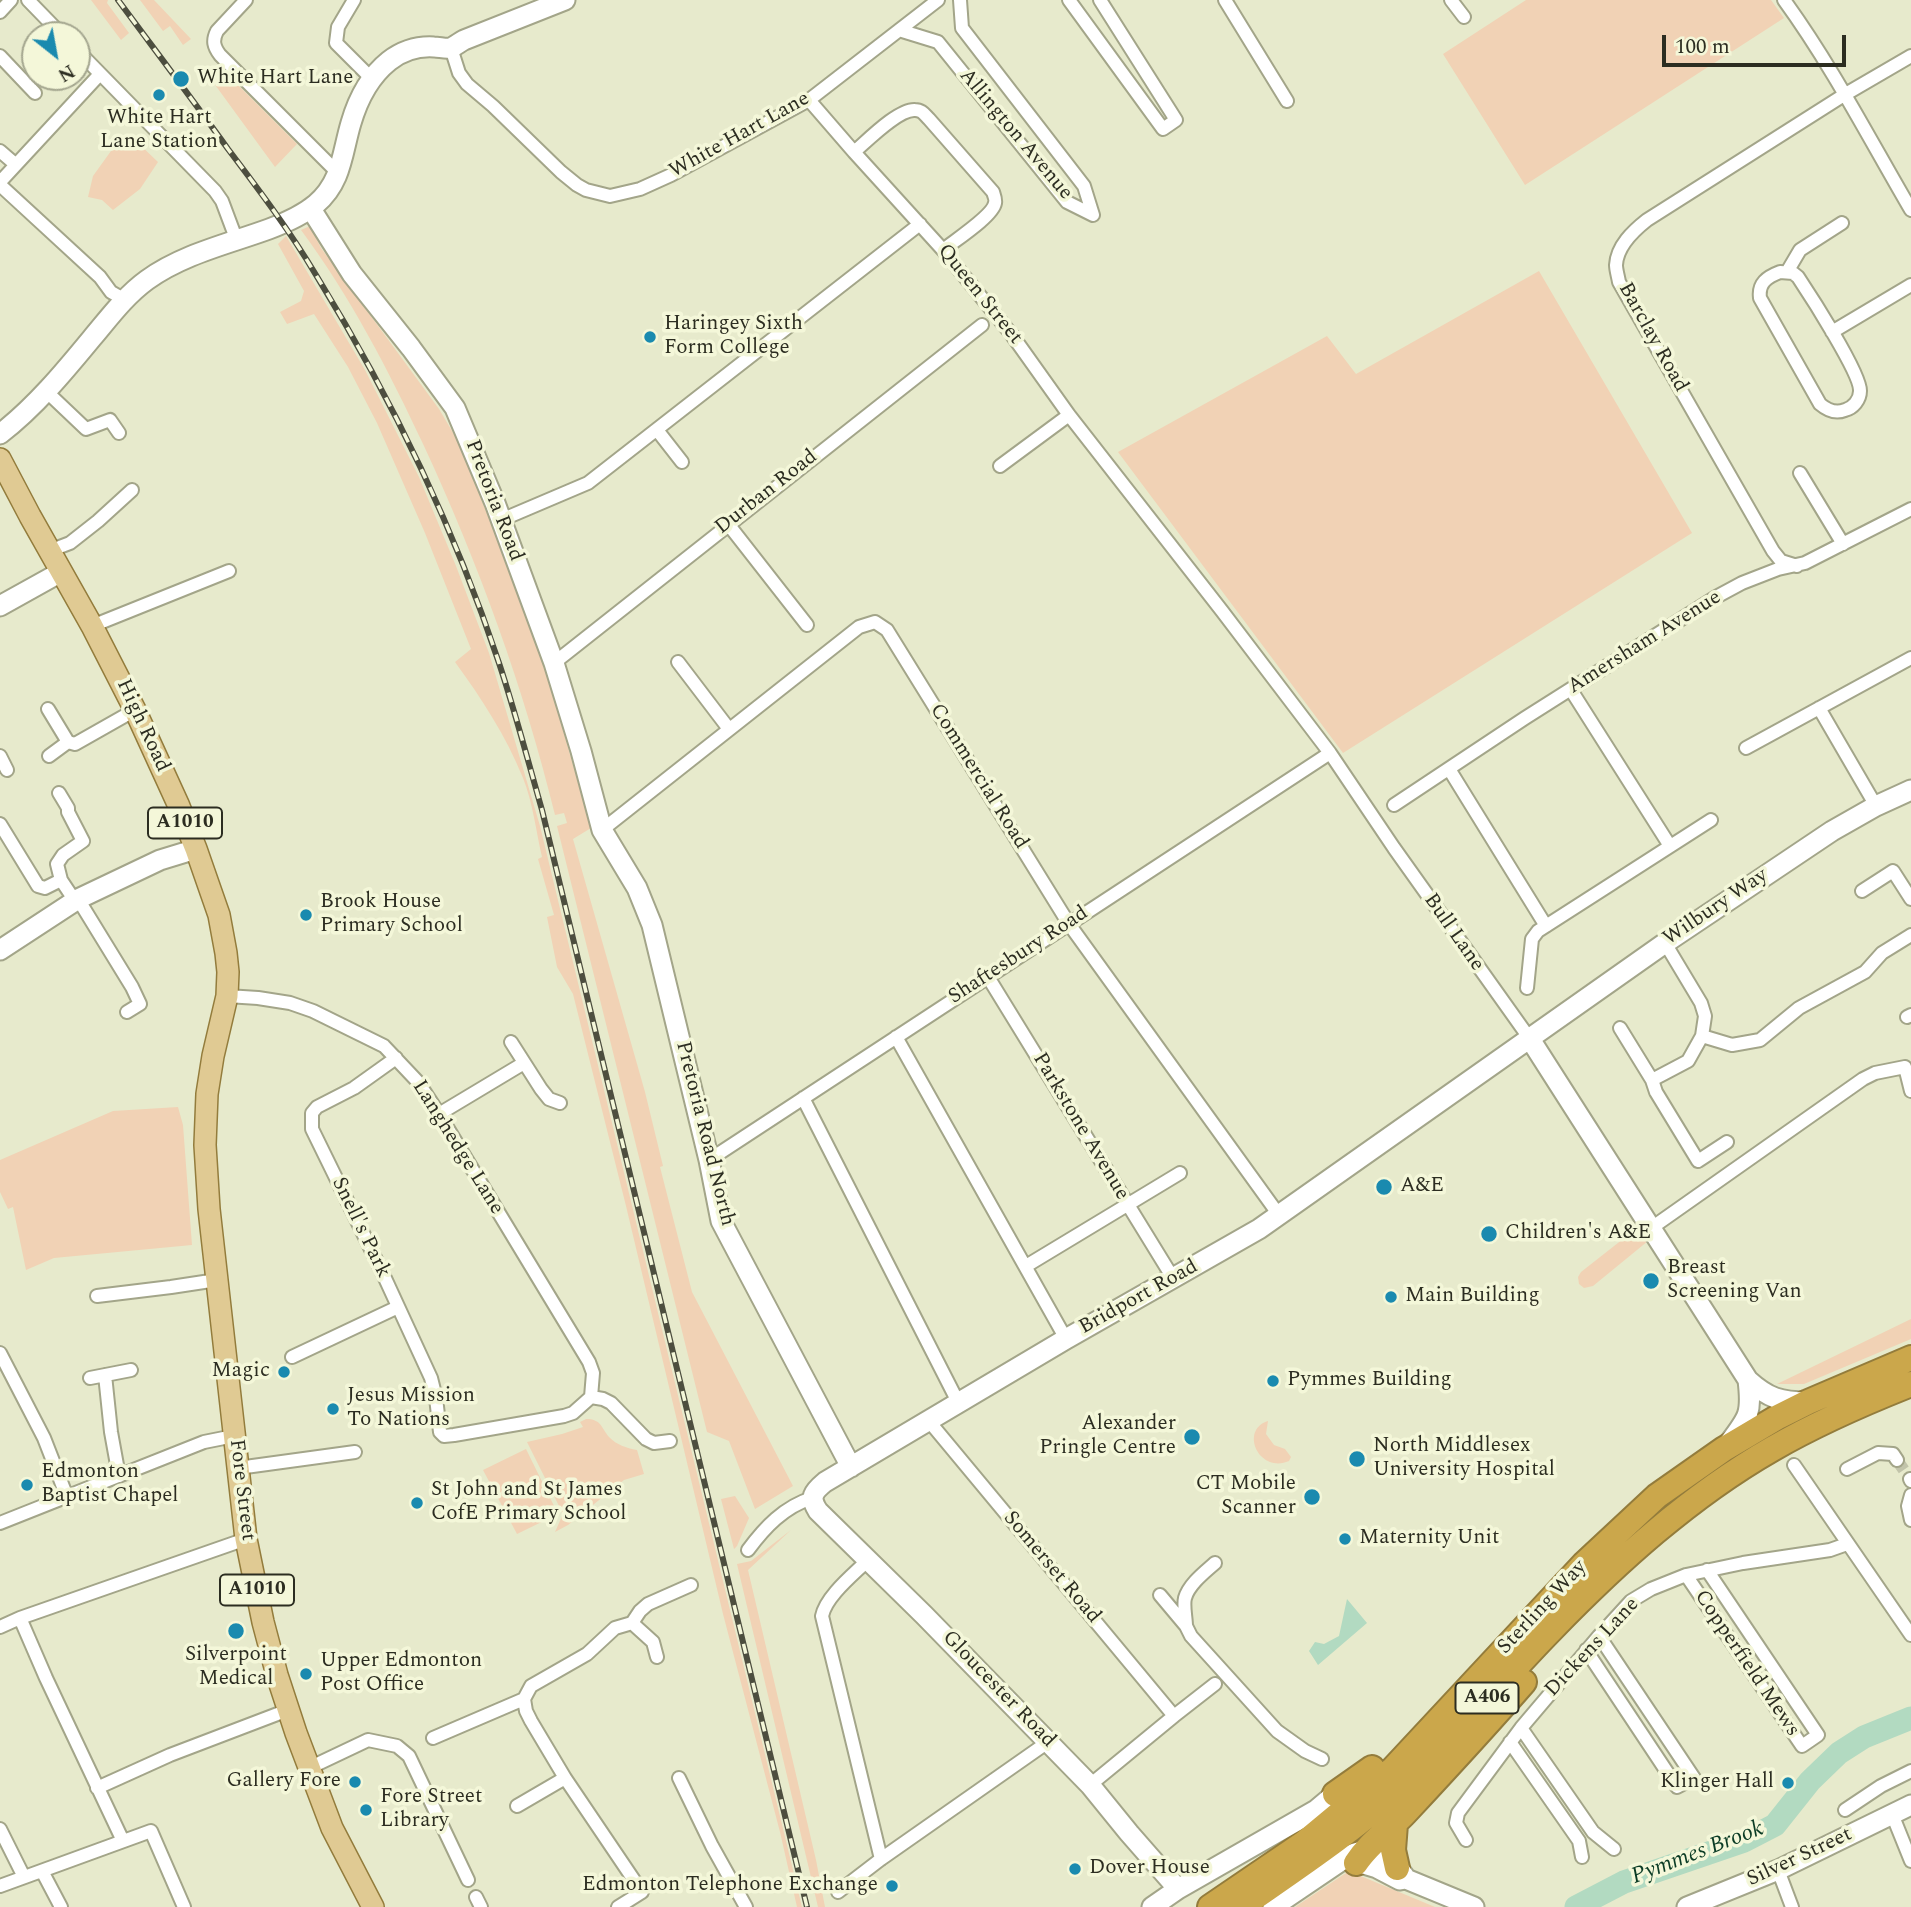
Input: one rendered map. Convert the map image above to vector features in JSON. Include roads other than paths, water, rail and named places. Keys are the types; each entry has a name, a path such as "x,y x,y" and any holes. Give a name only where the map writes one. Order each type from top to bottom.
{"highway":[{"name":"Sterling Way","path":"1210,1907 1304,1843 1393,1769 1584,1564 1657,1496 1724,1449 1808,1402 1911,1358"},
{"name":"Sterling Way","path":"1241,1907 1328,1846 1406,1782 1553,1628 1622,1562 1684,1510 1769,1451 1824,1421 1911,1384"},
{"name":"A406","path":"1356,1857 1395,1824 1455,1760 1559,1641 1622,1562"},
{"name":"A406","path":"1335,1794 1448,1710"},
{"path":"1395,1824 1393,1850 1402,1874"}],"main road":[{"name":"High Road","path":"0,459 135,710 178,804 219,915 227,957 228,996 207,1094"},
{"name":"Fore Street","path":"207,1094 205,1146 209,1209 246,1539 263,1622 288,1710 332,1828 373,1907"}],"street":[{"path":"0,12 11,0"},
{"path":"28,0 48,21"},
{"path":"246,0 218,32 214,41 217,50 338,173"},
{"path":"354,0 338,27 336,43 371,78"},
{"path":"0,434 46,391 125,300 145,282 165,268 185,259 277,226 311,209 325,195 338,173 357,104 371,78 390,61 414,49 451,48 464,40 565,0"},
{"name":"White Hart Lane","path":"451,48 456,65 467,84 561,172 586,190 610,195 640,189 671,175 809,100 938,0"},
{"name":"Allington Avenue","path":"899,30 938,42 1067,202 1093,215 1084,186 962,28 960,0"},
{"path":"1069,0 1163,129 1176,120 1100,0"},
{"path":"1225,0 1287,101"},
{"path":"1451,0 1465,17"},
{"path":"1784,0 1797,17 1911,210"},
{"path":"0,56 35,93"},
{"path":"1844,95 1911,56"},
{"path":"1123,74 1139,63"},
{"path":"91,65 215,191 222,201 237,241"},
{"path":"100,74 0,183 100,278 111,292 125,300"},
{"name":"Barclay Road","path":"1797,566 1781,561 1773,551 1619,282 1616,266 1619,252 1627,239 1647,220 1844,95"},
{"name":"Queen Street","path":"809,100 943,250 1012,335 1135,502"},
{"path":"853,152 904,112 911,109 921,111 929,119 993,192 996,201 988,215 943,250"},
{"path":"1021,145 1040,128"},
{"path":"0,151 15,164"},
{"name":"Pretoria Road","path":"311,209 352,274 456,408 554,663 582,751 602,830"},
{"path":"1787,272 1800,250 1842,223"},
{"path":"501,520 588,483 920,224"},
{"path":"1780,272 1798,277 1832,332 1861,389 1857,403 1840,411 1831,411 1816,400 1760,298 1760,288 1767,278 1780,272"},
{"path":"1832,332 1911,285"},
{"name":"Durban Road","path":"554,663 982,325"},
{"path":"46,391 86,429 110,421 119,433"},
{"path":"1000,466 1069,415"},
{"path":"657,430 682,462"},
{"path":"1800,473 1843,544"},
{"path":"49,551 70,543 132,490"},
{"name":"Bull Lane","path":"1135,502 1330,753 1530,1040 1748,1380"},
{"name":"Amersham Avenue","path":"1394,805 1525,718 1717,597 1742,583 1778,569 1797,566 1911,509"},
{"path":"728,524 807,625"},
{"path":"1758,578 1773,564 1773,551"},
{"path":"92,626 229,571"},
{"path":"0,606 61,572"},
{"name":"Commercial Road","path":"602,830 859,627 875,622 887,630 1069,924 1279,1215"},
{"path":"1745,748 1911,658"},
{"path":"678,662 729,729"},
{"path":"1571,690 1670,846"},
{"path":"1819,708 1876,806"},
{"path":"48,709 68,742 75,744 135,710"},
{"path":"49,756 68,742"},
{"name":"Shaftesbury Road","path":"709,1160 1330,753"},
{"path":"0,756 7,770"},
{"path":"1449,769 1546,926"},
{"name":"Wilbury Way","path":"1530,1040 1665,943 1832,831 1911,790"},
{"path":"59,793 83,841 59,859 57,869 61,880 116,960 140,1004 127,1012"},
{"path":"1532,939 1538,931 1711,820"},
{"path":"0,824 38,886 45,888 61,880"},
{"name":"Pretoria Road North","path":"602,830 637,888 652,925 709,1160 721,1221 851,1466"},
{"path":"0,950 76,900 146,866 196,849"},
{"path":"1862,891 1893,871 1911,899"},
{"path":"1527,988 1535,922 1533,903"},
{"path":"1703,1036 1732,1045 1759,1040 1799,1008 1865,972 1882,953 1911,935"},
{"path":"1652,1080 1688,1061 1703,1036 1705,1016 1701,1003 1665,943"},
{"name":"Parkstone Avenue","path":"988,977 1173,1278"},
{"name":"Langhedge Lane","path":"228,996 290,1003 313,1011 384,1046 418,1082 589,1362 593,1373 591,1397"},
{"path":"1620,1028 1698,1161 1727,1142"},
{"path":"896,1037 1066,1339"},
{"name":"Bridport Road","path":"748,1550 776,1519 789,1508 812,1498 817,1488 958,1402 1236,1243 1530,1040"},
{"path":"511,1042 549,1099 560,1103"},
{"name":"Snell's Park","path":"396,1058 354,1088 317,1107 313,1113 312,1129 431,1378 440,1432 444,1436 476,1432 564,1416 573,1413 591,1397"},
{"path":"439,1114 524,1063"},
{"path":"1650,1228 1863,1079 1875,1073 1908,1066 1911,1090"},
{"path":"803,1098 958,1402"},
{"path":"1026,1265 1180,1173"},
{"path":"97,1296 217,1280"},
{"path":"292,1357 398,1307"},
{"path":"0,1353 44,1438 66,1497"},
{"path":"90,1378 131,1370"},
{"path":"105,1375 119,1476"},
{"path":"1748,1380 1770,1397 1808,1402"},
{"path":"1724,1449 1740,1429 1749,1410 1748,1380"},
{"path":"591,1397 611,1403 646,1439 654,1443 670,1441"},
{"name":"Somerset Road","path":"928,1420 1174,1716"},
{"path":"0,1523 204,1442 234,1436"},
{"path":"238,1468 355,1452"},
{"path":"1847,1469 1878,1453 1894,1454 1897,1460"},
{"path":"1794,1465 1911,1635"},
{"path":"1911,1495 1908,1506 1911,1520"},
{"name":"Gloucester Road","path":"812,1498 818,1511 1090,1785 1178,1889"},
{"path":"0,1627 246,1539"},
{"name":"Dickens Lane","path":"1466,1840 1456,1823 1458,1813 1521,1727 1586,1650 1632,1601 1651,1589 1686,1575 1830,1550 1847,1544"},
{"path":"868,1560 824,1606 822,1616 881,1859"},
{"path":"1186,1626 1185,1599 1198,1579 1215,1563"},
{"name":"Copperfield Mews","path":"1686,1575 1802,1746 1818,1735 1707,1570"},
{"path":"618,1907 642,1892 565,1778 526,1711 524,1699 531,1686 587,1654 615,1628 632,1623 648,1604 691,1585"},
{"path":"1160,1595 1191,1636 1277,1731 1305,1751 1322,1759"},
{"path":"20,1618 123,1841"},
{"path":"632,1623 653,1642 657,1657"},
{"path":"1586,1650 1677,1787 1694,1778 1599,1636"},
{"path":"1090,1785 1215,1684"},
{"path":"433,1738 524,1699"},
{"path":"97,1788 170,1755 288,1710"},
{"path":"1521,1727 1593,1832 1614,1849"},
{"path":"309,1768 368,1740 397,1745 409,1756 468,1880"},
{"path":"838,1892 1048,1742"},
{"path":"1510,1742 1579,1842 1582,1857"},
{"path":"1845,1810 1881,1786 1911,1771"},
{"path":"517,1805 565,1778"},
{"path":"678,1778 746,1907"},
{"path":"1152,1907 1178,1889 1316,1810 1335,1794"},
{"name":"Silver Street","path":"1687,1907 1778,1870 1911,1805"},
{"path":"1892,1814 1911,1861"},
{"path":"0,1829 24,1877"},
{"path":"0,1886 150,1831 184,1907"},
{"path":"1579,1842 1593,1832"},
{"path":"1273,1907 1331,1867 1376,1852 1402,1874 1474,1907"},
{"path":"1778,1870 1792,1907"},
{"path":"42,1871 61,1907"}],"waterway":[{"name":"Pymmes Brook","path":"1576,1907 1624,1882 1744,1841 1775,1825 1810,1781 1839,1753 1864,1737 1911,1718"}],"tunnel":[{"path":"1897,1460 1910,1479"}],"railway":[{"path":"118,0 274,211 344,321 419,464 481,612 499,663 542,810 807,1907"}],"place":[{"name":"White Hart Lane","path":"181,79"},
{"name":"White Hart Lane Station","path":"159,95"},
{"name":"Haringey Sixth Form College","path":"650,337"},
{"name":"Brook House Primary School","path":"306,915"},
{"name":"A&E","path":"1384,1187"},
{"name":"Children's A&E","path":"1489,1234"},
{"name":"Breast Screening Van","path":"1651,1281"},
{"name":"Main Building","path":"1391,1297"},
{"name":"Magic","path":"284,1372"},
{"name":"Pymmes Building","path":"1273,1381"},
{"name":"Jesus Mission To Nations","path":"333,1409"},
{"name":"Alexander Pringle Centre","path":"1192,1437"},
{"name":"North Middlesex University Hospital","path":"1357,1459"},
{"name":"Edmonton Baptist Chapel","path":"27,1485"},
{"name":"CT Mobile Scanner","path":"1312,1497"},
{"name":"St John and St James CofE Primary School","path":"417,1503"},
{"name":"Maternity Unit","path":"1345,1539"},
{"name":"Silverpoint Medical","path":"236,1631"},
{"name":"Upper Edmonton Post Office","path":"306,1674"},
{"name":"Gallery Fore","path":"355,1782"},
{"name":"Klinger Hall","path":"1788,1783"},
{"name":"Fore Street Library","path":"366,1810"},
{"name":"Dover House","path":"1075,1869"},
{"name":"Edmonton Telephone Exchange","path":"892,1886"}]}
